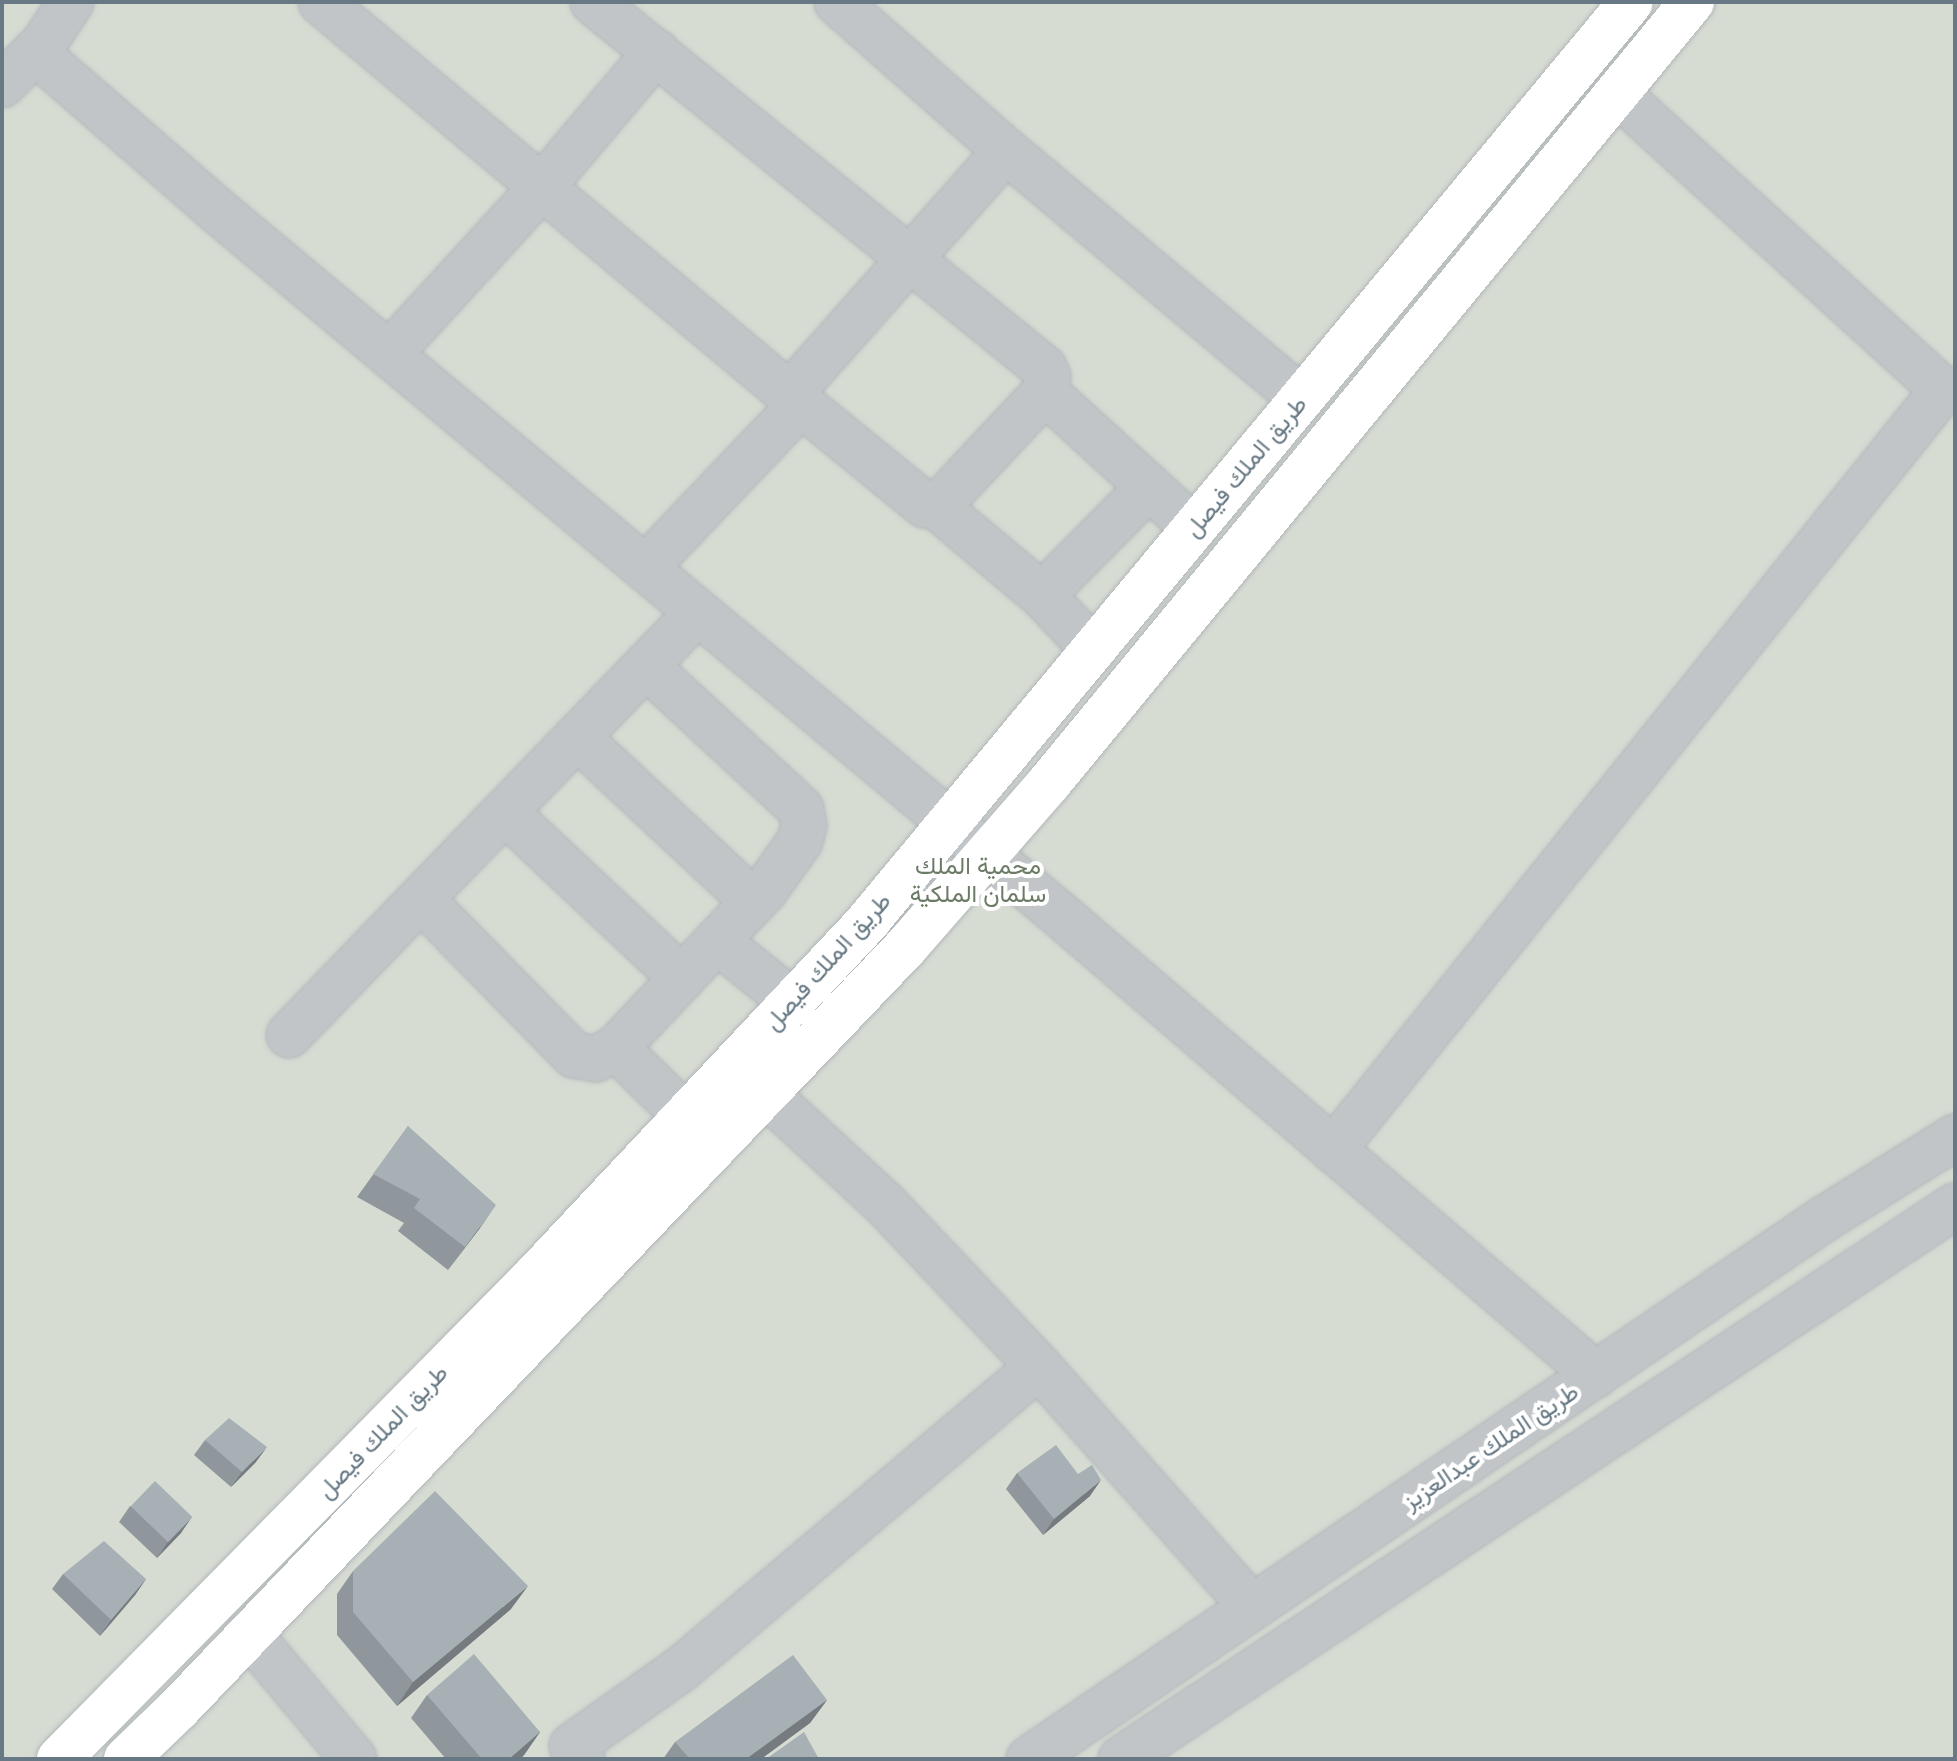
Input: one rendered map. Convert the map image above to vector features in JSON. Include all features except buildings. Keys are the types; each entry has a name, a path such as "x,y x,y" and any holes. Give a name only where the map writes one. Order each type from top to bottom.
{"main road":[{"name":"طريق الملك فيصل","path":"59,1759 337,1479 686,1116 868,921 1631,2"},
{"name":"طريق الملك فيصل","path":"126,1759 906,947 988,854 1692,2"}],"street":[{"path":"2,85 35,52 71,2"},
{"path":"321,2 796,399 925,505 937,507 1042,595 1094,650"},
{"path":"593,2 1035,358 1048,377 1045,392 937,507"},
{"path":"837,2 1006,151 1302,399"},
{"path":"35,52 389,354 988,854 1596,1375"},
{"path":"389,354 542,187 656,52"},
{"path":"1333,1150 1949,396 1616,92"},
{"path":"645,568 796,399 911,258 1006,151"},
{"path":"1045,392 1195,529"},
{"path":"1042,595 1149,487"},
{"path":"289,1035 698,612"},
{"path":"421,899 574,1055 596,1059 616,1048 754,902 800,841 804,825 801,809 646,666"},
{"path":"577,737 754,902"},
{"path":"505,812 682,978"},
{"path":"717,941 793,1002"},
{"path":"616,1048 686,1116"},
{"path":"766,1094 886,1205 1039,1367 1252,1607"},
{"name":"طريق الملك عبدالعزيز","path":"1029,1759 1824,1219 1955,1137"},
{"path":"1121,1759 1955,1206"},
{"path":"582,1759 572,1746 681,1669 1039,1367"},
{"path":"249,1634 354,1759"}],"green space":[{"name":"محمية الملك سلمان الملكية","path":"2,2 1955,2 1955,1759 2,1759"}]}
